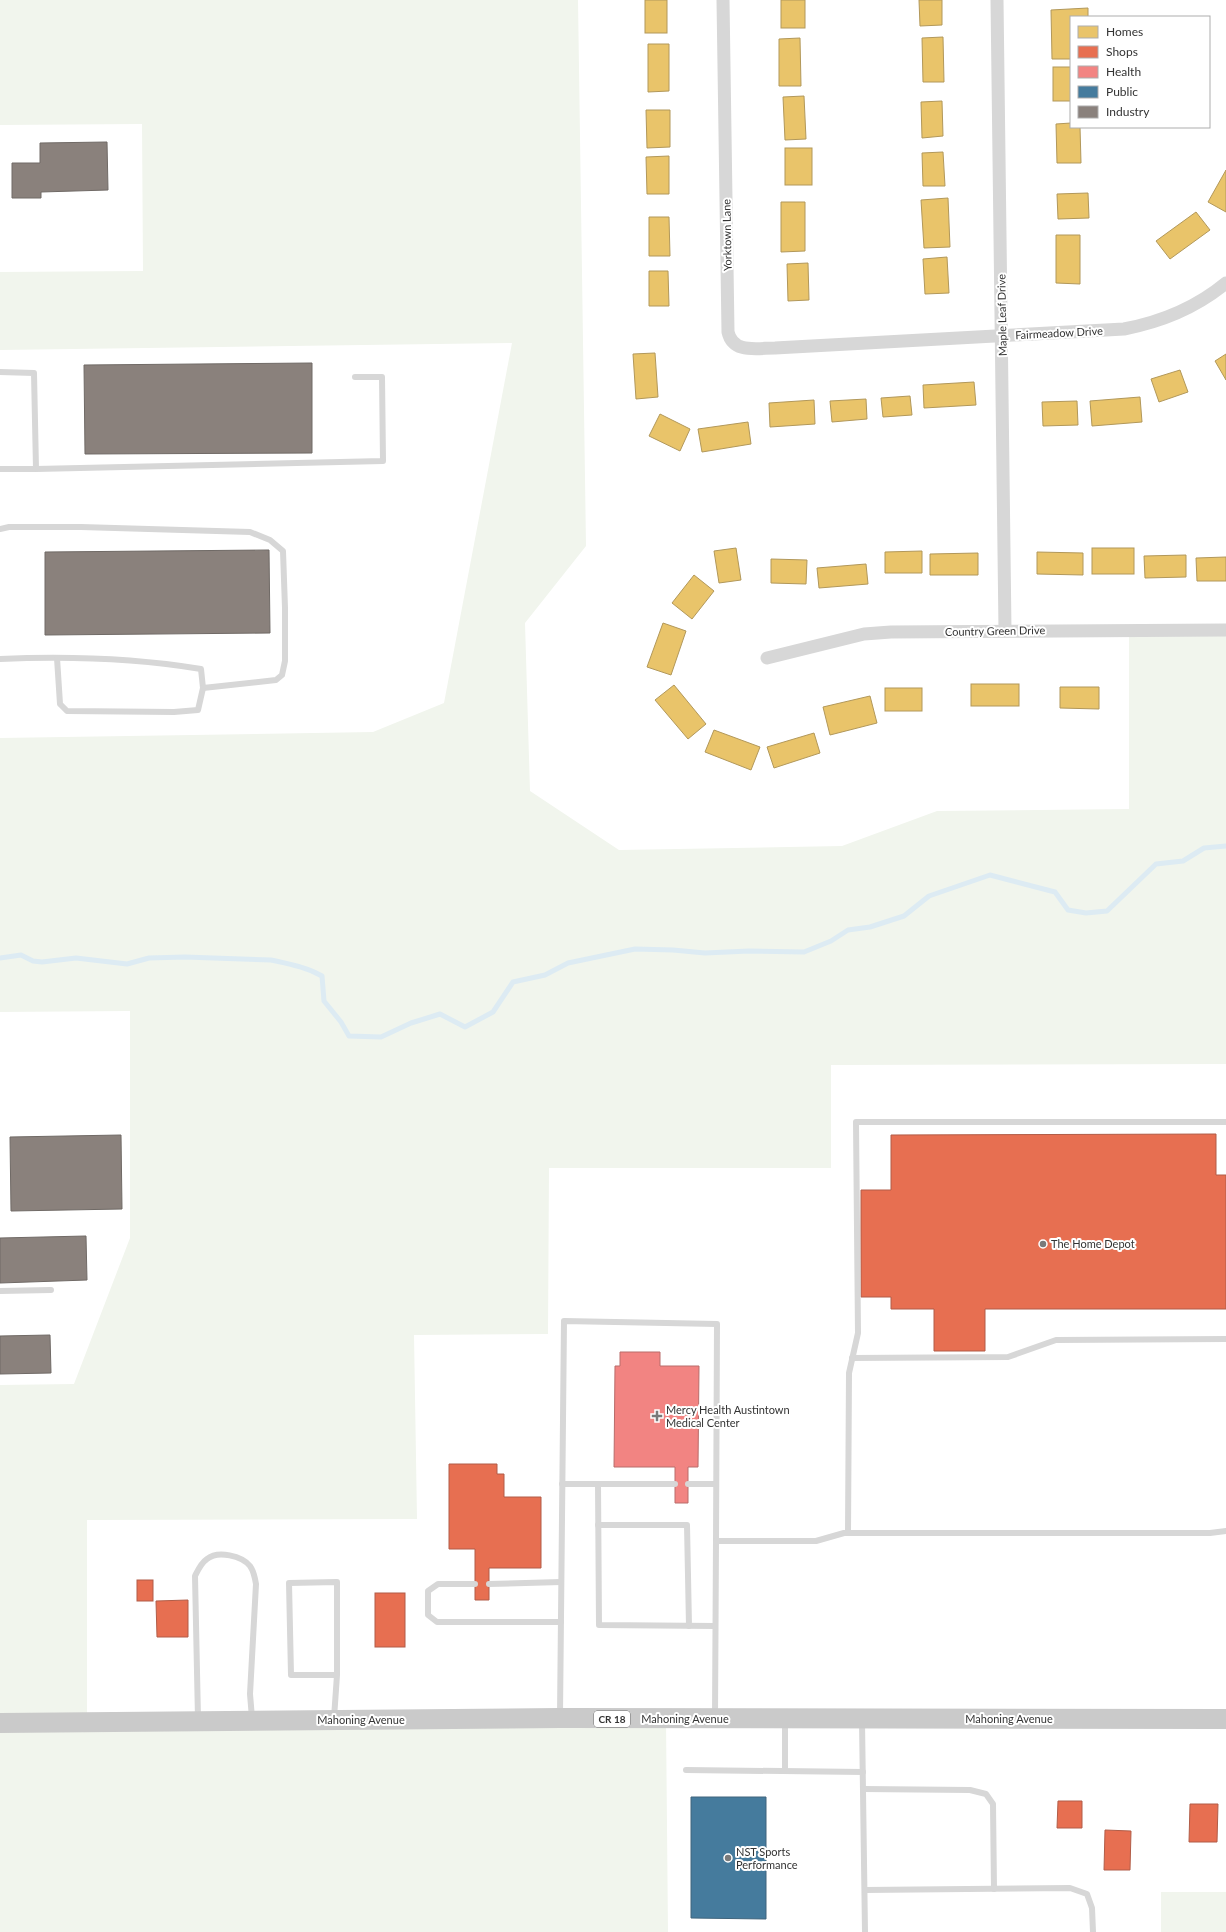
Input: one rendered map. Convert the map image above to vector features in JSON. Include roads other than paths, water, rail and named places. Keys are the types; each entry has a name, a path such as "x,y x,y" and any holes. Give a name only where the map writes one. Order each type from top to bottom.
{"main road":[{"name":"Mahoning Avenue","path":"0,1722 560,1718 1226,1719"}],"street":[{"name":"Yorktown Lane","path":"723,0 728,332 730,339 736,346 742,348 857,343"},
{"name":"Maple Leaf Drive","path":"997,0 1005,630"},
{"name":"Fairmeadow Drive","path":"857,343 1101,331 1141,325 1187,308 1226,283"},
{"name":"Country Green Drive","path":"766,658 864,634 891,632 1005,630 1226,630"}],"lane":[{"path":"0,372 34,372 36,469"},
{"path":"0,469 383,461 382,377 355,377"},
{"path":"0,529 9,527 81,527 250,532 270,540 283,551 285,661 282,674 276,680 203,688"},
{"path":"0,659 57,658 115,658 201,669 203,688 198,710 174,712 67,711 60,704 57,658"},
{"path":"848,1533 849,1372 858,1333 856,1122 1226,1122"},
{"path":"0,1291 51,1290"},
{"path":"560,1718 564,1321 717,1324 715,1719"},
{"path":"852,1358 1008,1357 1056,1340 1226,1339"},
{"path":"562,1484 675,1484"},
{"path":"598,1484 599,1625 716,1626"},
{"path":"688,1484 716,1484"},
{"path":"598,1525 687,1525 689,1626"},
{"path":"716,1541 816,1541 848,1533 1210,1533 1226,1531"},
{"path":"198,1721 196,1576 200,1566 208,1558 221,1555 237,1557 250,1566 256,1584 250,1694 253,1721"},
{"path":"334,1720 337,1675 337,1582 289,1583 292,1675 337,1675"},
{"path":"489,1584 561,1582"},
{"path":"475,1584 438,1584 428,1591 428,1615 437,1622 561,1622"},
{"path":"785,1719 785,1771"},
{"path":"862,1719 865,1932"},
{"path":"686,1770 863,1772"},
{"path":"863,1789 970,1790 986,1794 993,1804 994,1889"},
{"path":"865,1890 1070,1888 1087,1894 1092,1908 1092,1932"}],"waterway":[{"path":"0,958 21,955 33,961 42,962 76,958 127,964 149,958 185,957 271,960 291,964 322,976 324,1001 341,1022 349,1036 381,1037 411,1023 440,1014 465,1027 493,1012 513,982 545,975 568,963 635,949 705,953 749,951 804,952 831,941 848,930 870,927 904,916 929,896 990,875 1055,892 1068,910 1086,913 1107,911 1156,864 1183,861 1204,848 1226,846"}],"place":[{"name":"The Home Depot","path":"1043,1244"},
{"name":"Mercy Health Austintown Medical Center","path":"657,1416"},
{"name":"NST Sports Performance","path":"728,1858"}]}
